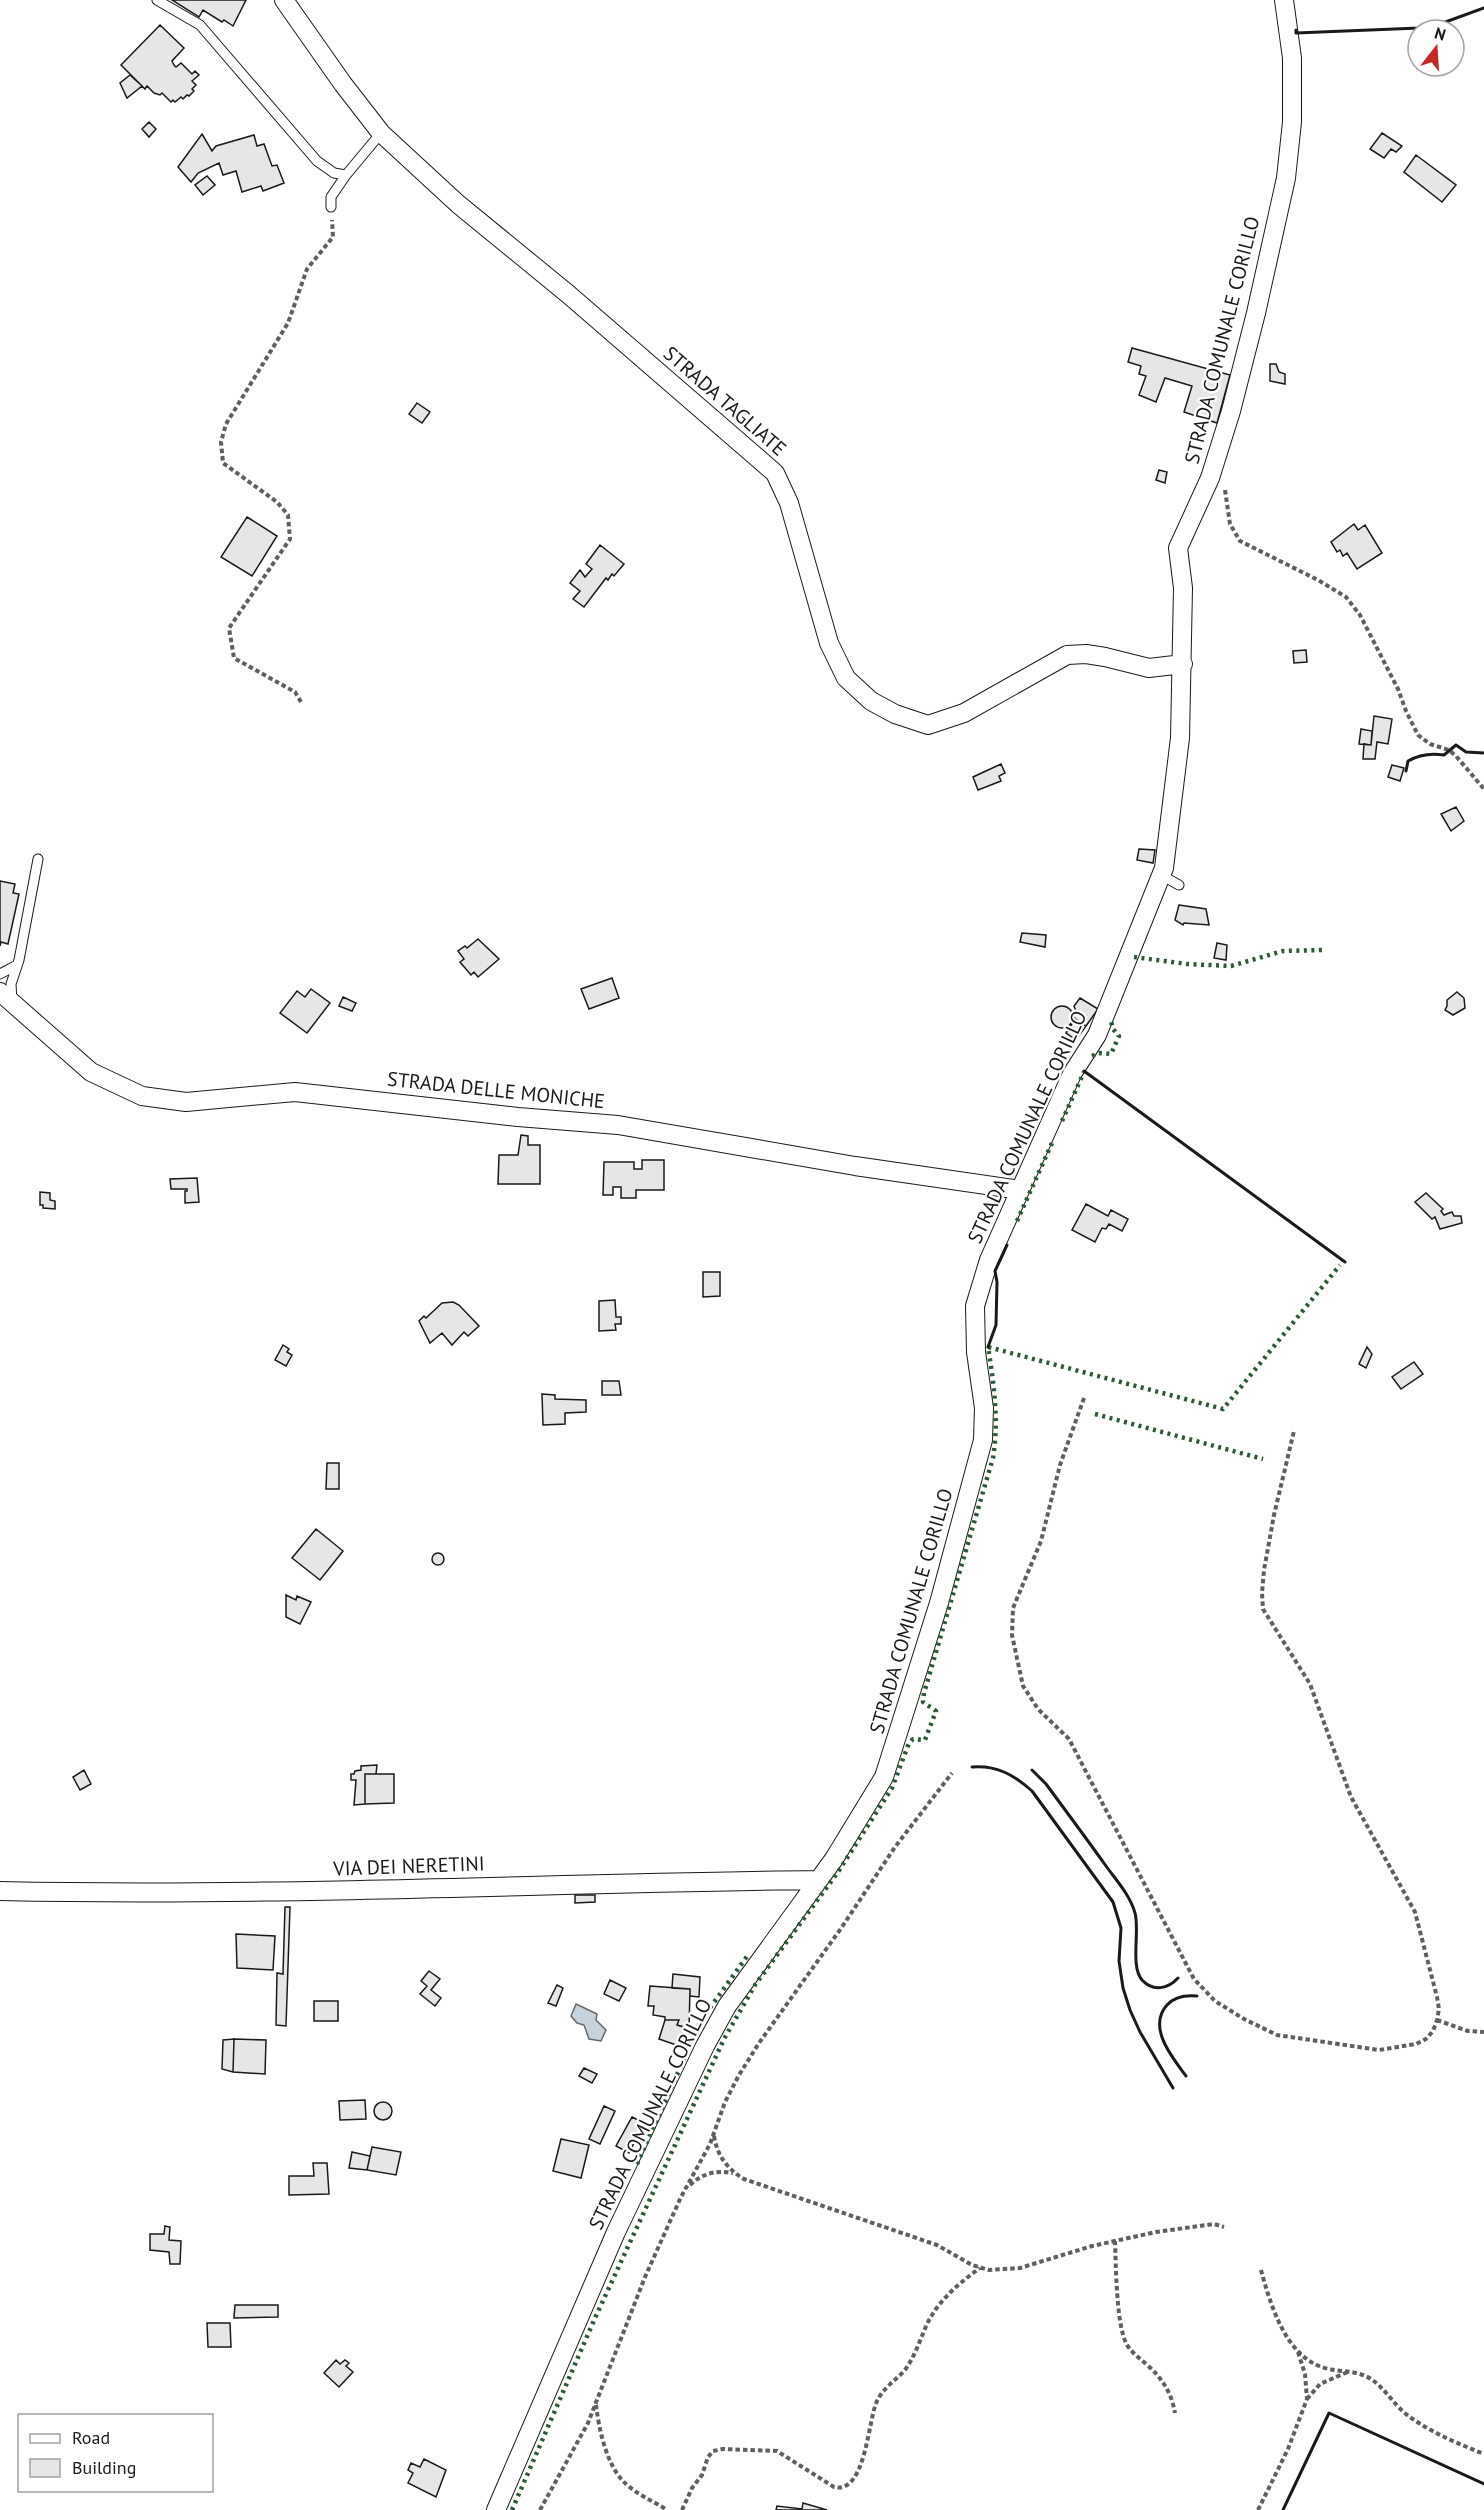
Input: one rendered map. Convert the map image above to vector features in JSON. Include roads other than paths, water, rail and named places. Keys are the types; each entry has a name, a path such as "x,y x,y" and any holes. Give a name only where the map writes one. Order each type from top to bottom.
{"street":[{"name":"STRADA TAGLIATE","path":"284,0 343,84 381,133 458,204 568,294 775,473 789,503 829,643 846,678 871,701 895,714 928,725 964,714 1067,655 1086,654 1105,657 1149,668 1183,664"},
{"name":"STRADA COMUNALE CORILLO","path":"496,2510 616,2232 705,2046 733,1997 819,1880 884,1777 939,1603 983,1440 984,1408 976,1352 975,1306 989,1260 1072,1074 1097,1035 1161,875 1170,827 1180,738 1183,588 1178,548 1214,464 1231,411 1256,314 1286,178 1292,122 1292,58 1284,0"},
{"name":"STRADA DELLE MONICHE","path":"6,996 91,1072 142,1096 186,1102 295,1092 518,1118 618,1125 855,1166 1020,1190"},
{"name":"VIA DEI NERETINI","path":"0,1891 134,1894 304,1892 472,1886 819,1880"}],"lane":[{"path":"157,0 200,25 317,161 334,173 346,174"},
{"path":"331,207 331,197 346,174 381,133"},
{"path":"6,996 17,965 38,859"},
{"path":"1161,875 1179,885"},
{"path":"0,974 17,965"}]}
